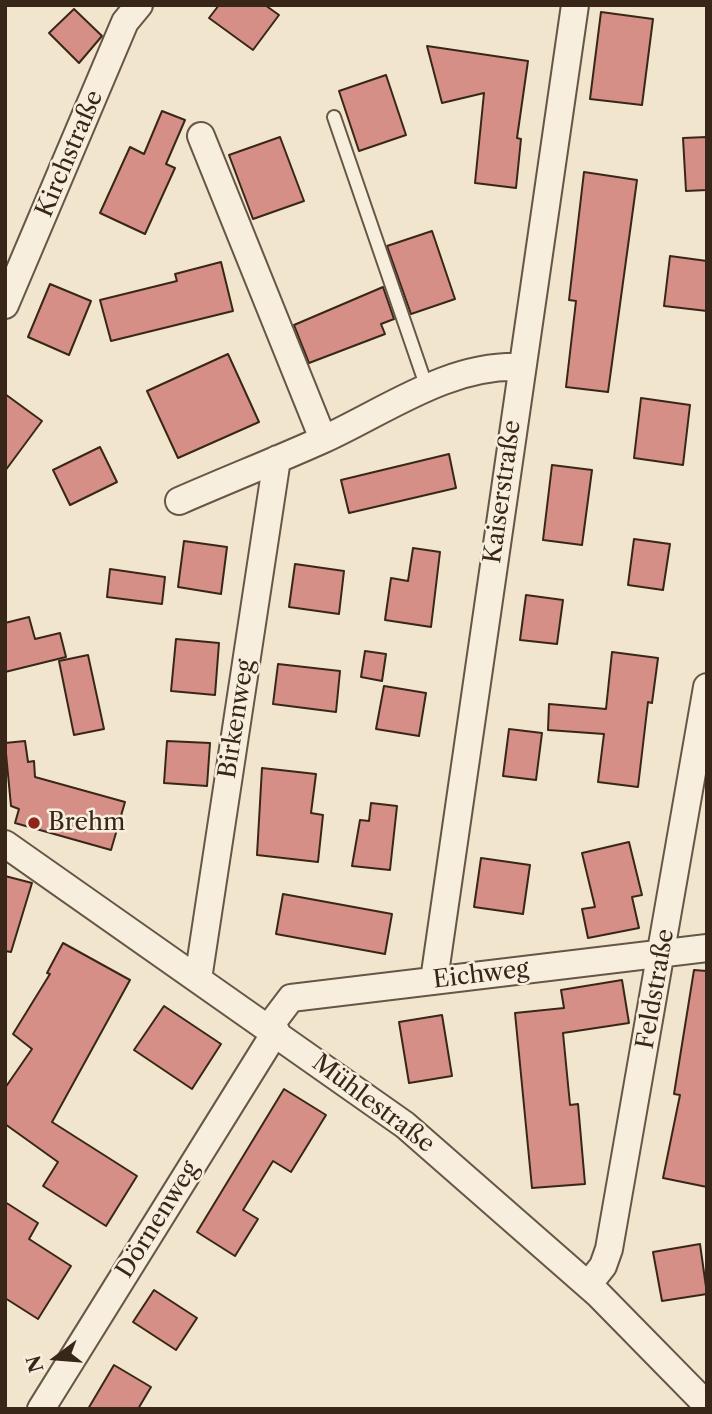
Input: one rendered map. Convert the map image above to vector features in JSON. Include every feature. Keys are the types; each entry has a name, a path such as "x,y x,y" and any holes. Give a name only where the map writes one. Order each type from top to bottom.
{"street":[{"name":"Kirchstraße","path":"5,305 125,22 139,5"},
{"name":"Kaiserstraße","path":"434,980 575,5"},
{"path":"201,136 323,439"},
{"path":"179,501 323,439 466,372 491,366 521,367"},
{"name":"Birkenweg","path":"198,979 277,459"},
{"name":"Feldstraße","path":"588,1285 603,1266 609,1249 663,954 707,687"},
{"name":"Mühlestraße","path":"5,844 272,1029 405,1125 588,1285 707,1405"},
{"name":"Eichweg","path":"272,1029 291,998 707,948"},
{"name":"Dörnenweg","path":"41,1409 272,1029"}],"lane":[{"path":"334,117 427,388"}],"building":[{"path":"219,5 265,5 279,15 253,50 209,18"},
{"path":"74,9 102,36 79,63 49,33"},
{"path":"601,12 653,19 642,105 590,99"},
{"path":"427,46 528,61 517,138 521,139 516,188 475,183 484,93 442,103"},
{"path":"386,75 406,135 359,151 339,91"},
{"path":"162,111 185,120 166,164 175,168 145,234 100,213 130,147 144,154"},
{"path":"280,137 304,201 253,219 229,155"},
{"path":"707,137 707,190 686,191 683,138"},
{"path":"584,172 637,180 608,392 566,387 576,301 569,300"},
{"path":"432,231 455,299 411,314 387,246"},
{"path":"670,256 707,261 707,311 664,306"},
{"path":"221,262 233,311 111,341 100,300 177,281 175,274"},
{"path":"50,284 91,301 69,355 28,337"},
{"path":"383,287 394,319 381,324 385,334 309,363 294,325"},
{"path":"228,354 259,422 178,458 147,391"},
{"path":"5,394 42,421 5,471"},
{"path":"641,398 690,405 683,465 634,458"},
{"path":"100,447 117,482 70,505 53,470"},
{"path":"449,454 456,488 349,513 341,480"},
{"path":"552,465 592,470 582,545 543,540"},
{"path":"634,539 670,544 663,590 628,585"},
{"path":"184,541 227,547 221,594 178,587"},
{"path":"413,548 440,552 431,627 385,620 391,578 408,581"},
{"path":"295,564 344,571 339,614 289,607"},
{"path":"110,569 165,577 162,604 107,597"},
{"path":"526,595 563,600 557,644 520,640"},
{"path":"29,617 35,639 60,633 66,657 5,672 5,623"},
{"path":"176,639 219,643 215,695 171,691"},
{"path":"365,651 386,654 382,681 361,677"},
{"path":"612,652 658,658 652,703 648,702 638,787 598,782 604,734 548,730 549,704 606,709"},
{"path":"88,655 104,729 74,735 59,661"},
{"path":"278,664 340,671 336,712 273,704"},
{"path":"384,686 426,693 419,736 376,729"},
{"path":"509,729 542,733 536,780 503,776"},
{"path":"25,741 28,762 34,761 35,777 125,802 111,850 15,823 19,809 11,806 5,743"},
{"path":"167,741 210,743 207,786 164,783"},
{"path":"262,768 316,774 311,813 323,815 318,862 257,855"},
{"path":"371,803 397,806 390,870 352,866 360,820 369,821"},
{"path":"629,842 642,895 632,897 639,928 588,938 582,909 595,907 582,853"},
{"path":"481,858 530,865 523,914 474,907"},
{"path":"5,876 32,883 11,952 5,951"},
{"path":"283,894 392,914 385,954 276,934"},
{"path":"63,943 130,980 52,1122 137,1176 106,1226 43,1186 58,1162 5,1124 5,1088 32,1049 13,1034 50,974 47,973"},
{"path":"694,970 707,971 707,1187 663,1178 680,1095 674,1094"},
{"path":"622,980 629,1023 563,1033 570,1105 578,1104 585,1184 532,1188 515,1013 564,1008 561,990"},
{"path":"164,1006 221,1044 192,1089 134,1050"},
{"path":"442,1015 452,1076 409,1083 399,1022"},
{"path":"284,1089 326,1115 291,1172 273,1161 243,1210 258,1219 235,1256 197,1232"},
{"path":"5,1202 38,1223 29,1239 71,1266 38,1319 5,1298"},
{"path":"700,1244 707,1294 662,1301 653,1252"},
{"path":"154,1290 197,1318 176,1350 133,1322"},
{"path":"114,1365 151,1387 138,1409 88,1409"}],"place":[{"name":"Brehm","path":"34,823"}]}
